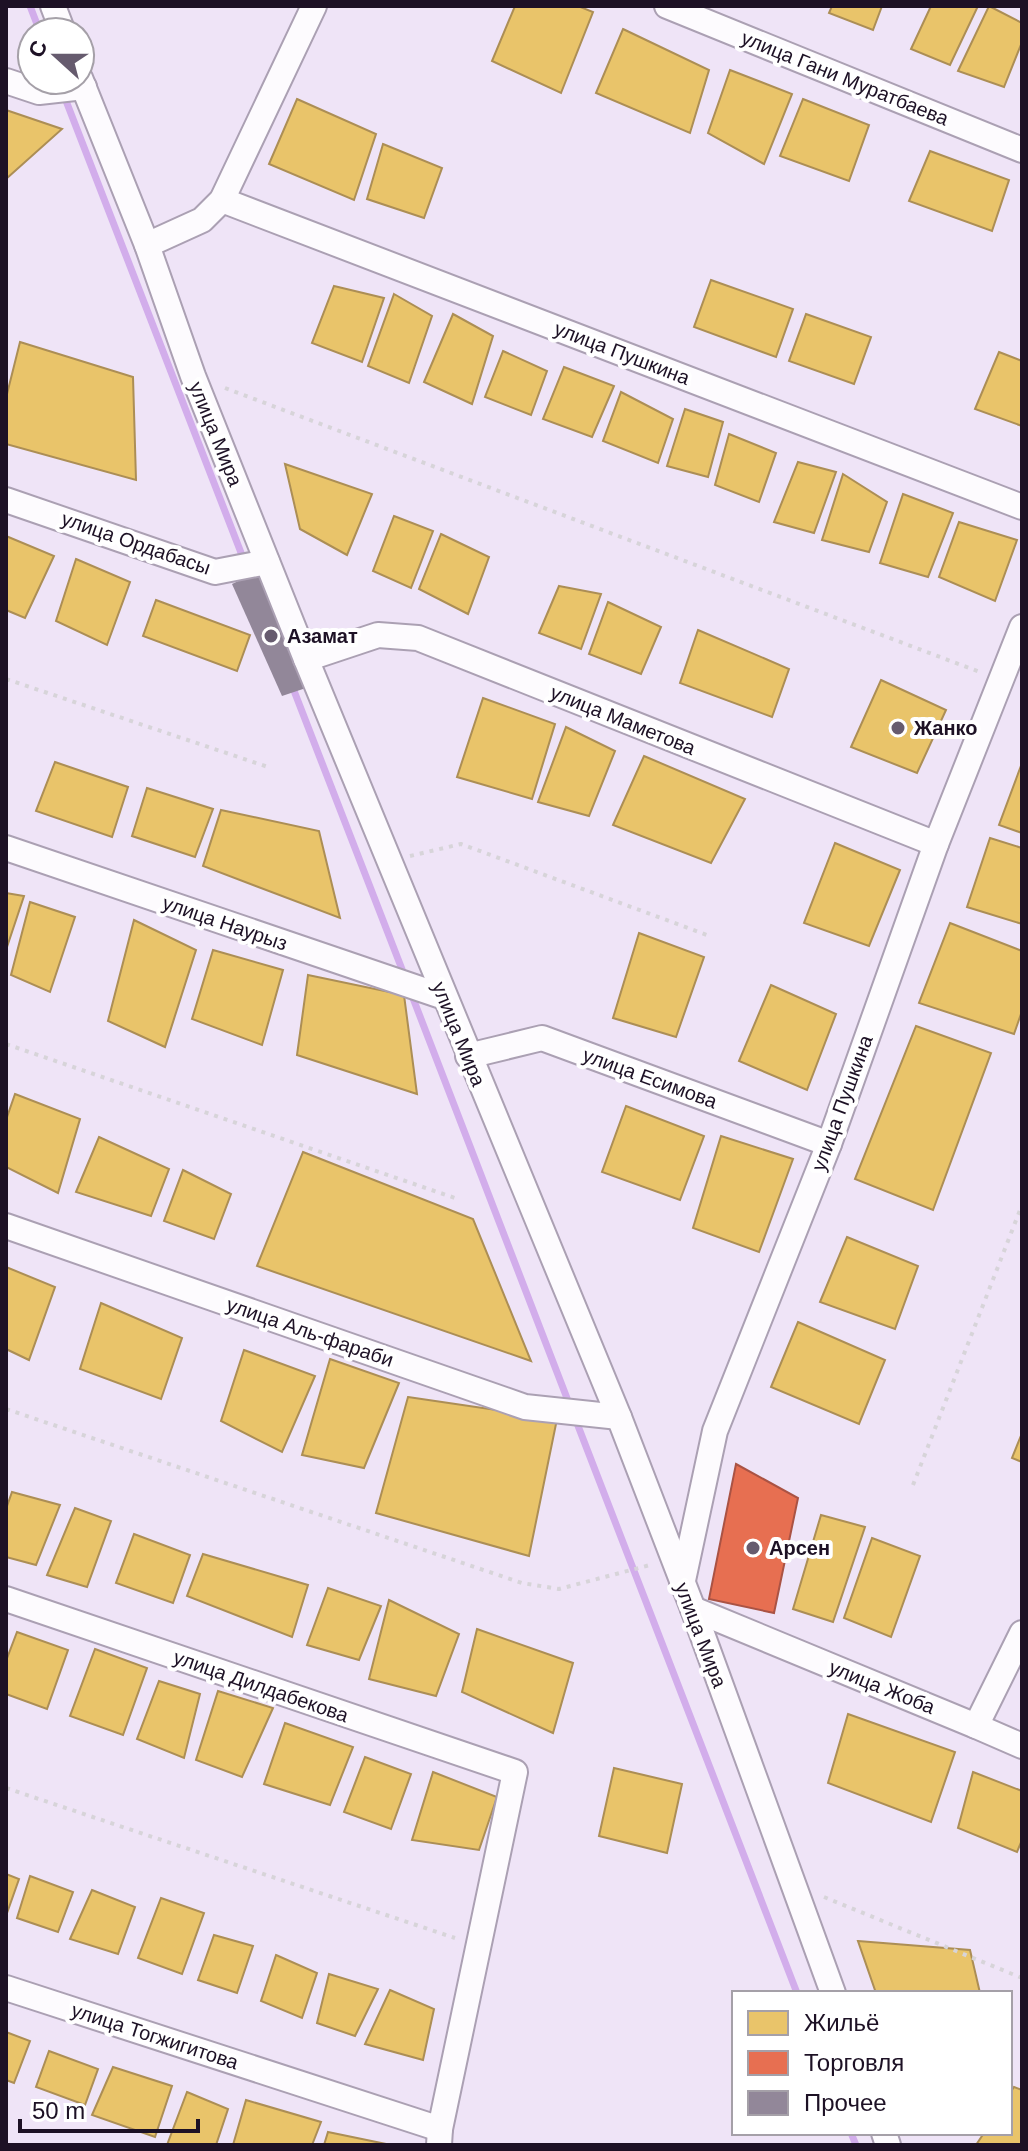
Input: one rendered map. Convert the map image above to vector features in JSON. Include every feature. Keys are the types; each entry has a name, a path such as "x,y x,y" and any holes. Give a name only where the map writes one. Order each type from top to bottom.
{"street":[{"path":"147,245 202,220 222,200 314,6"},
{"name":"улица Гани Муратбаева","path":"667,6 1022,150"},
{"name":"улица Мира","path":"88,96 147,245 193,376 306,659 619,1417 693,1609 832,1991"},
{"name":"улица Пушкина","path":"222,200 1022,507"},
{"name":"улица Ордабасы","path":"6,500 215,572 267,562"},
{"name":"улица Пушкина","path":"682,1585 715,1431 829,1144 936,844 1022,627"},
{"name":"улица Маметова","path":"306,659 378,635 418,638 936,844"},
{"name":"улица Наурыз","path":"6,848 444,997"},
{"name":"улица Есимова","path":"468,1056 542,1038 829,1144"},
{"name":"улица Аль-фараби","path":"6,1226 525,1407 619,1417"},
{"name":"улица Дилдабекова","path":"6,1599 515,1772 479,1945"},
{"name":"улица Жоба","path":"693,1609 1022,1746"},
{"path":"976,1726 1022,1633"},
{"path":"440,2137 479,1945"},
{"name":"улица Тогжигитова","path":"6,1988 440,2137"}],"path":[{"path":"193,376 1001,680"},
{"path":"6,679 271,768"},
{"path":"389,861 461,844 707,935"},
{"path":"6,1044 455,1198"},
{"path":"913,1485 1022,1205"},
{"path":"6,1409 522,1583 559,1589 672,1560"},
{"path":"6,1788 479,1945"},
{"path":"794,1885 1022,1978"}],"building: Жильё":[{"path":"515,6 578,6 593,12 561,93 492,61"},
{"path":"832,6 882,6 873,30 829,13"},
{"path":"931,6 978,6 950,65 911,49"},
{"path":"989,6 1022,23 1022,42 1004,87 958,71"},
{"path":"623,29 709,70 690,133 596,93"},
{"path":"730,70 792,94 764,164 708,133"},
{"path":"297,99 376,134 354,200 269,164"},
{"path":"803,99 869,125 849,181 780,156"},
{"path":"6,110 62,129 6,179"},
{"path":"383,144 442,168 424,218 367,199"},
{"path":"930,151 1009,180 992,231 909,201"},
{"path":"711,280 793,309 776,357 694,327"},
{"path":"334,286 384,298 362,362 312,343"},
{"path":"394,294 432,316 409,383 368,366"},
{"path":"453,314 493,336 472,404 424,382"},
{"path":"806,314 871,337 854,384 789,361"},
{"path":"20,342 133,377 136,480 6,444 6,398"},
{"path":"503,351 547,371 531,415 485,397"},
{"path":"999,352 1022,361 1022,426 975,409"},
{"path":"564,367 614,386 592,437 543,419"},
{"path":"621,392 673,419 658,463 603,441"},
{"path":"685,409 723,422 708,477 667,466"},
{"path":"729,434 776,453 759,502 715,485"},
{"path":"798,462 836,472 814,533 774,522"},
{"path":"285,464 372,494 347,555 300,529"},
{"path":"843,474 887,502 869,552 822,540"},
{"path":"903,494 953,513 928,577 880,563"},
{"path":"394,516 433,531 411,588 373,571"},
{"path":"959,522 1017,540 995,601 939,577"},
{"path":"441,534 489,557 468,614 419,589"},
{"path":"6,536 54,556 25,618 6,610"},
{"path":"76,559 130,582 107,645 56,621"},
{"path":"559,586 601,594 581,649 539,633"},
{"path":"156,600 250,635 237,671 143,636"},
{"path":"608,602 661,627 641,674 589,654"},
{"path":"698,630 789,669 772,717 680,683"},
{"name":"Жанко","path":"881,680 946,710 917,773 851,747"},
{"path":"483,698 555,724 532,799 457,777"},
{"path":"566,727 615,751 589,816 538,802"},
{"path":"644,756 745,799 711,863 613,825"},
{"path":"55,762 128,787 112,837 36,811"},
{"path":"1022,763 1022,833 999,825"},
{"path":"147,788 213,809 195,857 132,836"},
{"path":"221,810 319,831 340,918 203,866"},
{"path":"990,838 1022,848 1022,924 967,907"},
{"path":"835,843 900,870 869,946 804,923"},
{"path":"6,893 24,896 6,950"},
{"path":"30,902 75,917 50,992 11,975"},
{"path":"134,920 196,950 165,1047 108,1021"},
{"path":"950,923 1022,951 1022,1011 1014,1034 919,1003"},
{"path":"639,933 704,957 676,1037 613,1018"},
{"path":"213,950 283,970 262,1045 192,1019"},
{"path":"308,975 404,995 417,1094 297,1055"},
{"path":"771,985 836,1014 807,1090 739,1061"},
{"path":"916,1026 991,1053 933,1210 855,1179"},
{"path":"15,1094 80,1119 58,1193 6,1167 6,1120"},
{"path":"626,1106 704,1136 680,1200 602,1172"},
{"path":"721,1136 793,1159 759,1252 693,1228"},
{"path":"99,1137 169,1169 151,1216 76,1192"},
{"path":"303,1152 473,1219 531,1361 257,1266"},
{"path":"183,1170 231,1194 214,1239 164,1221"},
{"path":"847,1237 918,1266 895,1329 820,1302"},
{"path":"6,1267 55,1287 29,1360 6,1349"},
{"path":"101,1303 182,1338 161,1399 80,1369"},
{"path":"798,1322 885,1360 859,1424 771,1387"},
{"path":"244,1350 315,1376 282,1452 221,1421"},
{"path":"330,1359 399,1383 364,1468 302,1455"},
{"path":"408,1397 557,1419 529,1556 376,1513"},
{"path":"1022,1433 1022,1462 1012,1458"},
{"path":"12,1492 60,1505 36,1565 6,1557 6,1509"},
{"path":"75,1508 111,1521 87,1587 47,1575"},
{"path":"821,1515 865,1527 833,1622 793,1609"},
{"path":"134,1534 190,1555 173,1603 116,1583"},
{"path":"872,1538 920,1556 891,1637 844,1618"},
{"path":"203,1554 308,1585 292,1637 187,1596"},
{"path":"328,1588 381,1606 359,1660 307,1645"},
{"path":"389,1600 459,1634 436,1696 369,1679"},
{"path":"477,1629 573,1663 553,1733 462,1692"},
{"path":"17,1632 68,1650 47,1709 6,1694 6,1661"},
{"path":"95,1649 147,1668 123,1735 70,1716"},
{"path":"159,1681 200,1694 184,1758 137,1739"},
{"path":"218,1691 273,1708 242,1777 196,1760"},
{"path":"848,1714 955,1752 931,1822 828,1783"},
{"path":"285,1723 353,1747 330,1805 264,1784"},
{"path":"365,1757 411,1774 391,1829 344,1812"},
{"path":"614,1768 682,1784 667,1853 599,1836"},
{"path":"433,1772 497,1797 479,1850 412,1840"},
{"path":"973,1772 1022,1791 1022,1840 1017,1852 958,1828"},
{"path":"6,1874 19,1879 6,1916"},
{"path":"30,1876 73,1892 58,1932 17,1918"},
{"path":"92,1890 135,1907 118,1954 70,1939"},
{"path":"161,1898 204,1913 182,1974 138,1958"},
{"path":"214,1935 253,1946 237,1993 198,1980"},
{"path":"858,1941 970,1950 980,1991 875,1991"},
{"path":"276,1955 317,1973 302,2018 261,2001"},
{"path":"329,1974 378,1989 355,2036 317,2023"},
{"path":"390,1990 434,2009 423,2060 365,2044"},
{"path":"6,2032 30,2041 14,2083 6,2080"},
{"path":"49,2051 98,2069 85,2105 36,2087"},
{"path":"113,2067 172,2086 155,2137 92,2115"},
{"path":"1014,2087 1022,2090 1022,2145 976,2145 983,2135 1012,2135"},
{"path":"187,2092 228,2109 216,2145 167,2145"},
{"path":"246,2100 321,2122 312,2145 233,2145"},
{"path":"328,2132 391,2145 324,2145"}],"building: Торговля":[{"name":"Арсен","path":"736,1464 798,1498 774,1613 709,1599"}],"building: Прочее":[{"name":"Азамат","path":"260,571 309,687 282,696 232,584"}],"waterway":[{"path":"30,6 34,16"},
{"path":"64,96 245,563"},
{"path":"291,683 405,977"},
{"path":"411,993 570,1406"},
{"path":"575,1418 796,1991"},
{"path":"852,2135 856,2145"}],"place":[{"name":"Азамат","path":"271,636"},
{"name":"Жанко","path":"898,728"},
{"name":"Арсен","path":"753,1548"}]}
